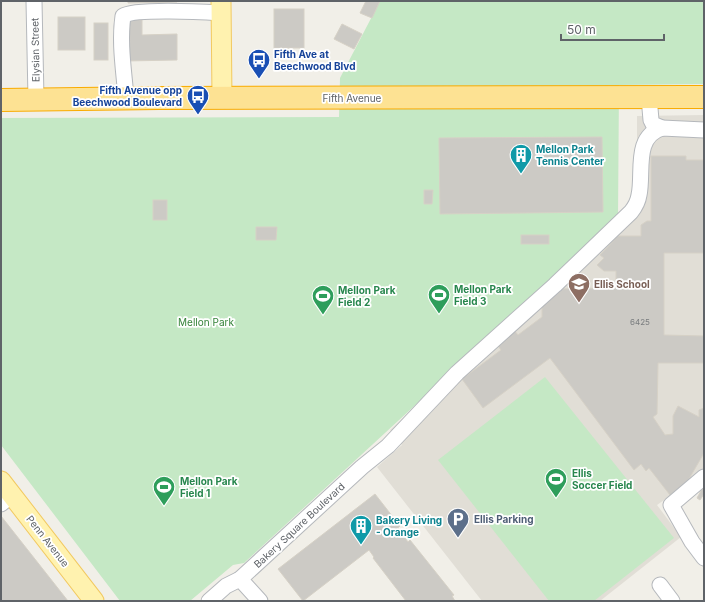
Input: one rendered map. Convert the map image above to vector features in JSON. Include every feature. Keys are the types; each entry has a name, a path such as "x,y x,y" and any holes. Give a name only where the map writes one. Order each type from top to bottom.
{"highway":[{"name":"Fifth Avenue","path":"1,100 126,98 704,97"}],"main road":[{"path":"221,7 222,98"},
{"name":"Penn Avenue","path":"5,493 94,601"}],"street":[{"name":"Elysian Street","path":"34,1 36,99"},
{"path":"126,98 122,26 124,16 127,13 221,7"},
{"path":"649,97 650,120 653,124 662,128 704,130"},
{"name":"Bakery Square Boulevard","path":"209,601 226,586 240,579 362,466 388,446 457,373 555,286 631,212 638,202 640,194 643,149 650,134 662,128"},
{"path":"704,477 671,505 692,542 704,558"},
{"path":"240,579 260,601"},
{"path":"660,585 672,601"}],"shaded area":[{"path":"704,115 704,472 657,505 681,537 600,601 482,601 377,467 402,445 390,430 637,205 637,116"}],"green space":[{"name":"Mellon Park","path":"380,1 704,1 704,84 619,85 618,218 244,563 233,565 190,601 120,601 1,445 1,118 339,117 340,78"},
{"name":"Ellis Soccer Field","path":"545,377 674,538 594,601 549,601 438,460"}],"building":[{"path":"128,1 177,1 177,2 128,3"},
{"path":"366,1 380,1 372,18 360,13"},
{"path":"274,9 304,9 304,48 274,48"},
{"path":"58,17 85,17 85,50 58,50"},
{"path":"124,20 142,20 142,35 177,34 177,60 125,61"},
{"path":"94,23 108,23 108,60 94,60"},
{"path":"342,24 362,34 354,49 334,39"},
{"name":"Mellon Park Tennis Center","path":"602,137 603,212 440,214 439,138"},
{"name":"Ellis School","path":"651,156 686,156 686,160 704,160 704,253 664,253 664,335 704,336 704,363 658,363 657,414 653,417 665,435 673,434 673,416 678,406 699,417 699,410 704,408 704,453 686,484 670,495 649,468 646,471 641,464 634,470 550,358 483,408 462,379 501,350 496,343 514,330 518,335 542,317 542,305 557,289 616,288 616,271 604,271 597,265 604,258 600,255 618,236 641,236 641,225 647,221 651,221"},
{"path":"424,190 433,190 432,204 424,204"},
{"path":"153,200 167,200 167,220 153,220"},
{"path":"256,227 277,227 276,240 256,240"},
{"path":"521,235 549,235 549,244 521,244"},
{"path":"702,489 704,494 700,500 697,498"},
{"name":"Bakery Living - Orange","path":"375,494 400,526 398,528 408,542 410,540 454,595 452,596 455,601 406,601 373,558 374,557 369,550 303,601 278,569"},
{"path":"1,516 68,601 1,601"}],"place":[{"name":"Fifth Ave at Beechwood Blvd","path":"259,80"},
{"name":"Fifth Avenue opp Beechwood Boulevard","path":"198,116"},
{"name":"Mellon Park Tennis Center","path":"521,174"},
{"name":"Ellis School","path":"579,304"},
{"name":"Mellon Park Field 3","path":"439,314"},
{"name":"Mellon Park Field 2","path":"323,316"},
{"name":"Ellis Soccer Field","path":"556,498"},
{"name":"Mellon Park Field 1","path":"164,506"},
{"name":"Ellis Parking","path":"458,538"},
{"name":"Bakery Living - Orange","path":"361,546"}]}
